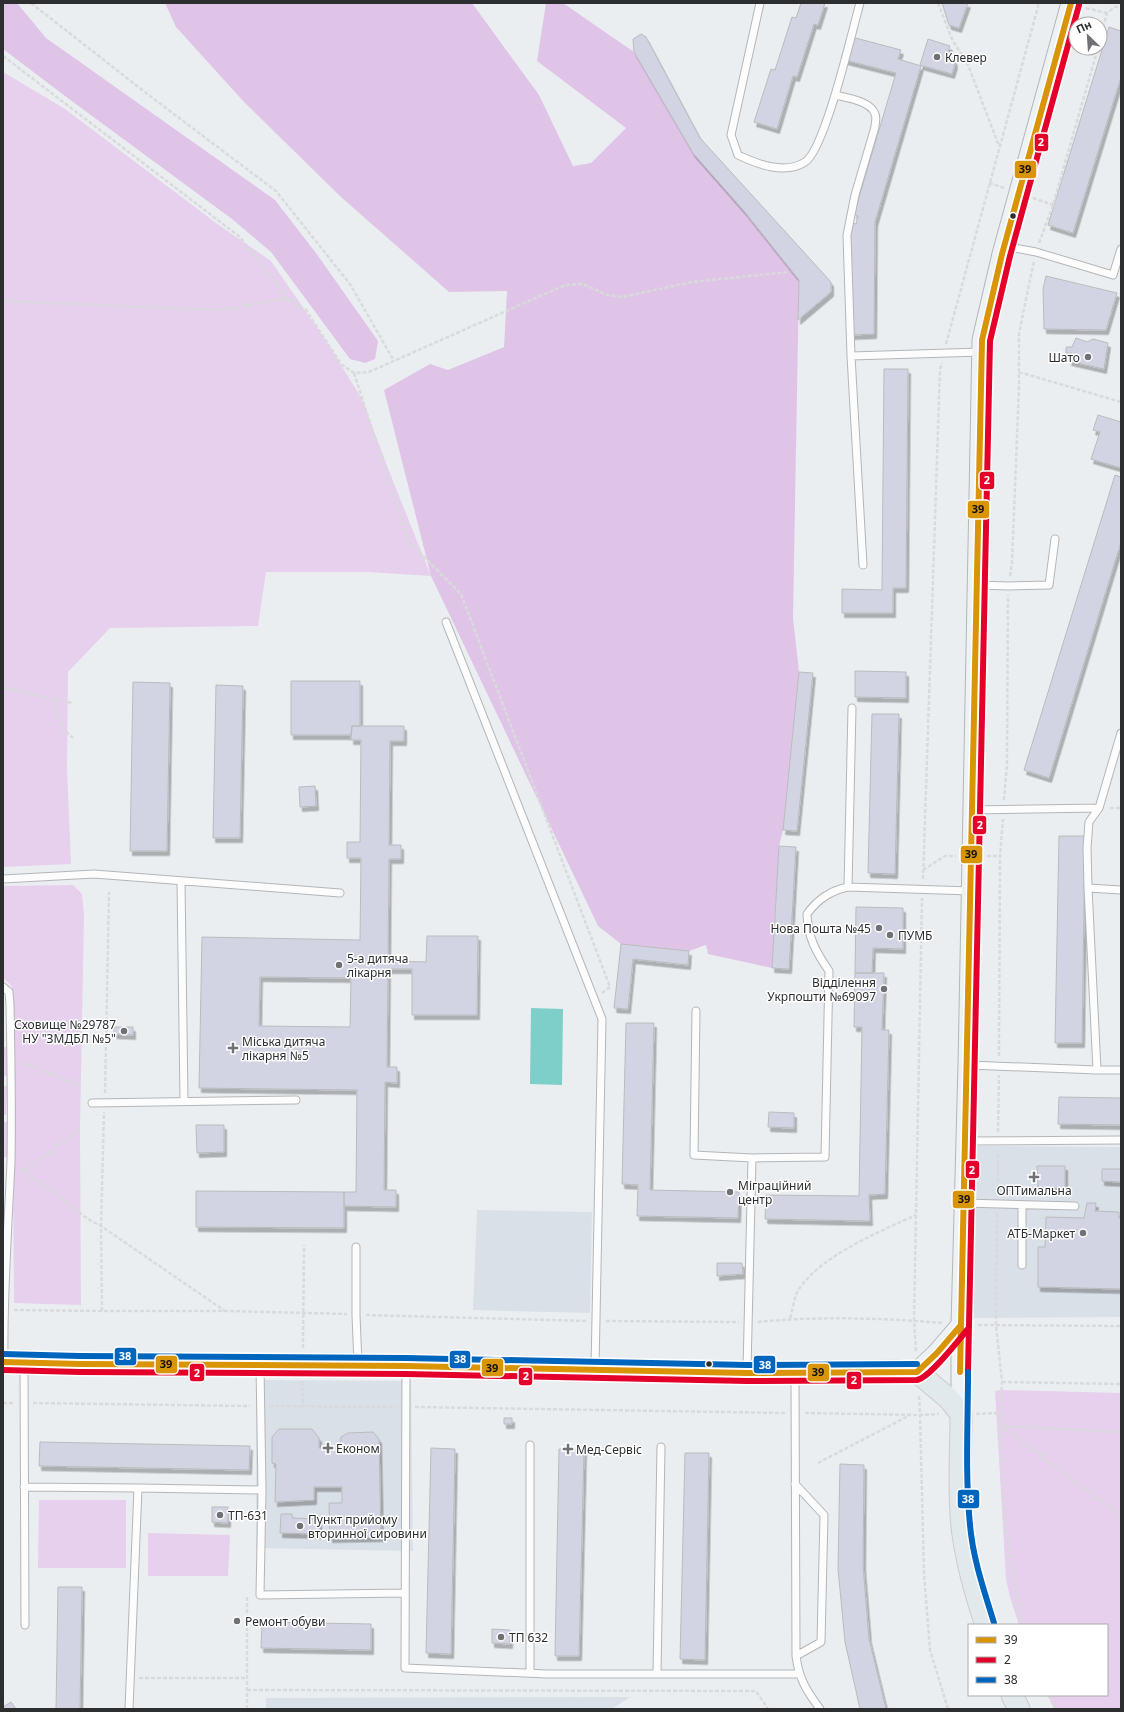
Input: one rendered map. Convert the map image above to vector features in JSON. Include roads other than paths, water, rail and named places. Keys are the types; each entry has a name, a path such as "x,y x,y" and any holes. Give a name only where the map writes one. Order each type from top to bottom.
{"main road":[{"path":"986,1624 968,1564 962,1526 960,1490 961,1325 968,1065 982,340 1004,246 1071,3"},
{"path":"917,1372 937,1353 961,1325"},
{"path":"10,1362 406,1366 747,1373 917,1372 949,1399 961,1414"},
{"path":"1012,1696 1019,1709"}],"lane":[{"path":"760,3 730,135 738,155 753,162 772,166 794,168 806,162 816,148 835,95 860,3"},
{"path":"835,95 865,104 872,108 876,115 851,212 847,235 863,565"},
{"path":"1004,246 1036,252 1112,275 1121,249"},
{"path":"852,356 982,352"},
{"path":"977,585 1049,585 1055,539"},
{"path":"446,622 602,1019 595,1370"},
{"path":"848,887 852,708"},
{"path":"1097,1070 1087,848 1089,822 1099,808 1121,733"},
{"path":"973,810 1099,808"},
{"path":"3,879 94,874 340,893"},
{"path":"181,881 184,1101"},
{"path":"696,1011 694,1155 752,1158 825,1157 829,971 821,959 808,930 807,914 814,904 824,896 836,890 848,887 971,891"},
{"path":"1088,888 1121,890"},
{"path":"3,987 9,992 10,1004 11,1161 3,1309 10,1362 24,1403 25,1625"},
{"path":"968,1065 1121,1070"},
{"path":"92,1103 296,1100"},
{"path":"965,1141 1121,1140"},
{"path":"747,1373 752,1158"},
{"path":"964,1203 1075,1206"},
{"path":"1022,1204 1022,1265"},
{"path":"356,1247 358,1366"},
{"path":"260,1364 262,1490 260,1595 405,1593"},
{"path":"406,1366 405,1668 530,1673 799,1674"},
{"path":"795,1372 796,1656 799,1674 810,1695 820,1709"},
{"path":"530,1445 530,1673"},
{"path":"657,1673 661,1447"},
{"path":"795,1484 824,1515 821,1642 796,1656"},
{"path":"24,1487 262,1490"},
{"path":"129,1709 138,1488"}],"water":[{"path":"531,1008 563,1009 562,1085 530,1084"}],"place":[{"name":"Клевер","path":"937,57"},
{"name":"Шато","path":"1088,357"},
{"name":"Нова Пошта №45","path":"879,928"},
{"name":"ПУМБ","path":"890,935"},
{"name":"5-а дитяча лікарня","path":"339,965"},
{"name":"Відділення Укрпошти №69097","path":"884,989"},
{"name":"Сховище №29787 НУ \"ЗМДБЛ №5\"","path":"124,1031"},
{"name":"Міська дитяча лікарня №5","path":"233,1048"},
{"name":"ОПТимальна","path":"1034,1177"},
{"name":"Міграційний центр","path":"730,1192"},
{"name":"АТБ-Маркет","path":"1083,1233"},
{"name":"Економ","path":"328,1448"},
{"name":"Мед-Сервіс","path":"568,1449"},
{"name":"ТП-631","path":"220,1515"},
{"name":"Пункт прийому вторинної сировини","path":"300,1526"},
{"name":"Ремонт обуви","path":"237,1621"},
{"name":"ТП 632","path":"501,1637"}]}
